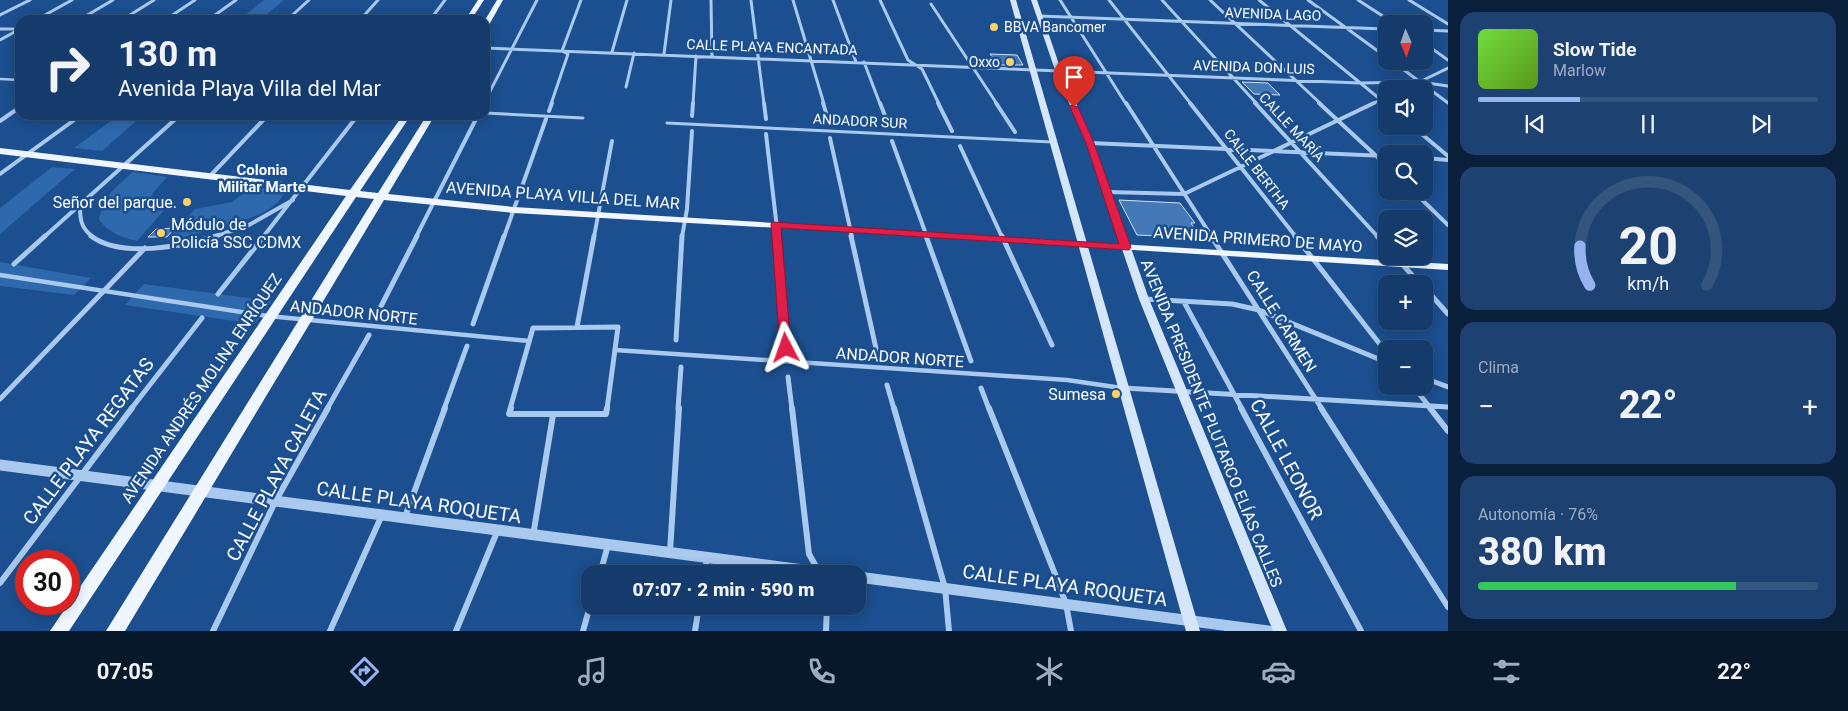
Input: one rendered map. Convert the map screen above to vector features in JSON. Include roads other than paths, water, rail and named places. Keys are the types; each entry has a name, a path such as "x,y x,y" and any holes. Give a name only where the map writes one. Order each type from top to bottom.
{"main road":[{"path":"471,15 481,0"},
{"path":"490,17 500,0"},
{"path":"1013,0 1191,626"},
{"name":"AVENIDA PRESIDENTE PLUTARCO ELÍAS CALLES","path":"1034,0 1058,70 1090,143 1144,299 1280,631"},
{"name":"AVENIDA ANDRÉS MOLINA ENRÍQUEZ","path":"59,631 268,316 355,193 404,120"},
{"path":"115,631 428,120"},
{"name":"AVENIDA PLAYA VILLA DEL MAR","path":"0,151 434,203 514,210 776,224 1126,247"},
{"name":"AVENIDA PRIMERO DE MAYO","path":"1126,247 1311,259 1378,260"},
{"name":"AVENIDA PRIMERO DE MAYO","path":"1430,265 1448,268"}],"street":[{"path":"0,15 30,0"},
{"path":"45,15 72,0"},
{"path":"88,15 113,0"},
{"path":"130,15 154,0"},
{"path":"173,15 195,0"},
{"path":"215,15 236,0"},
{"path":"292,15 309,0"},
{"path":"364,15 378,0"},
{"path":"434,15 445,0"},
{"path":"490,91 537,0"},
{"path":"549,111 568,54 562,50 581,0"},
{"path":"612,52 627,0"},
{"path":"664,54 671,0"},
{"path":"711,0 712,57"},
{"path":"751,0 766,119"},
{"path":"793,0 809,60 829,122"},
{"path":"833,0 856,62"},
{"path":"880,0 908,60 922,69 952,131"},
{"name":"CALLE CARMEN","path":"1060,0 1448,607"},
{"name":"CALLE BERTHA","path":"1108,0 1378,342"},
{"name":"CALLE MARÍA","path":"1162,0 1378,237"},
{"path":"1210,0 1376,156"},
{"path":"1258,0 1378,98"},
{"path":"1308,0 1378,51"},
{"path":"1358,0 1380,15"},
{"path":"1409,0 1448,24"},
{"path":"931,4 1015,132"},
{"name":"AVENIDA LAGO","path":"1039,16 1378,29"},
{"path":"0,29 15,29"},
{"path":"1433,30 1448,31"},
{"path":"0,40 15,32"},
{"name":"CALLE PLAYA ENCANTADA","path":"490,48 1058,70"},
{"path":"1433,49 1448,60"},
{"path":"626,87 634,53"},
{"path":"692,116 696,56"},
{"path":"864,62 889,126"},
{"path":"1424,80 1448,68"},
{"name":"AVENIDA DON LUIS","path":"1058,70 1378,83"},
{"path":"1404,70 1417,80"},
{"path":"0,79 15,80"},
{"name":"AVENIDA DON LUIS","path":"1433,84 1448,86"},
{"path":"1433,92 1448,103"},
{"path":"1107,192 1184,194 1378,101"},
{"path":"0,121 15,110"},
{"path":"490,113 583,118"},
{"path":"473,324 546,119"},
{"path":"0,174 73,120"},
{"path":"14,264 175,120"},
{"path":"210,176 263,120"},
{"path":"218,294 354,120"},
{"path":"378,314 476,120"},
{"name":"ANDADOR SUR","path":"667,122 1052,142"},
{"path":"676,340 682,233 687,209 692,131"},
{"path":"766,134 776,224 786,348"},
{"path":"1422,135 1448,158"},
{"path":"830,138 877,353"},
{"path":"577,327 612,141"},
{"path":"892,141 971,360"},
{"path":"1090,143 1376,156"},
{"path":"960,146 1052,345"},
{"path":"1433,158 1448,158"},
{"path":"80,206 84,231 93,238 122,248 145,248 168,246 219,235 264,218 293,200"},
{"path":"1422,200 1448,225"},
{"path":"0,400 145,248"},
{"path":"1403,265 1412,275"},
{"name":"ANDADOR NORTE","path":"0,275 268,316 529,341"},
{"path":"1433,297 1448,314"},
{"path":"1144,299 1232,304 1259,310 1378,359"},
{"name":"CALLE LEONOR","path":"1184,302 1235,393 1361,631"},
{"name":"CALLE PLAYA REGATAS","path":"0,583 78,476 202,318"},
{"path":"577,327 618,327 606,414 509,414 532,328 577,327"},
{"name":"CALLE PLAYA CALETA","path":"213,631 275,502 368,335"},
{"path":"405,518 467,346"},
{"name":"ANDADOR NORTE","path":"615,350 1066,380 1123,388"},
{"path":"670,552 681,367"},
{"path":"788,377 809,554 815,565"},
{"path":"1433,381 1448,387"},
{"path":"887,385 944,588 949,631"},
{"path":"980,388 1066,604 1072,631"},
{"path":"1123,388 1235,393 1448,407"},
{"path":"1420,395 1448,431"},
{"path":"533,536 552,415"},
{"name":"CALLE PLAYA ROQUETA","path":"0,465 275,502 383,514 497,532 764,565"},
{"path":"330,631 383,514"},
{"path":"456,631 497,532"},
{"path":"602,565 608,545"},
{"path":"706,565 707,557"},
{"name":"CALLE PLAYA ROQUETA","path":"866,578 1066,604 1191,626 1268,631"},
{"path":"583,631 587,615"},
{"path":"695,631 698,615"},
{"path":"826,631 827,615"}],"place":[{"name":"BBVA Bancomer","path":"994,27"},
{"name":"Oxxo","path":"1010,62"},
{"name":"Señor del parque.","path":"187,202"},
{"name":"Módulo de Policía SSC CDMX","path":"161,233"},
{"name":"Sumesa","path":"1116,394"}],"district":[{"name":"Colonia Militar Marte","path":"262,178"}]}
